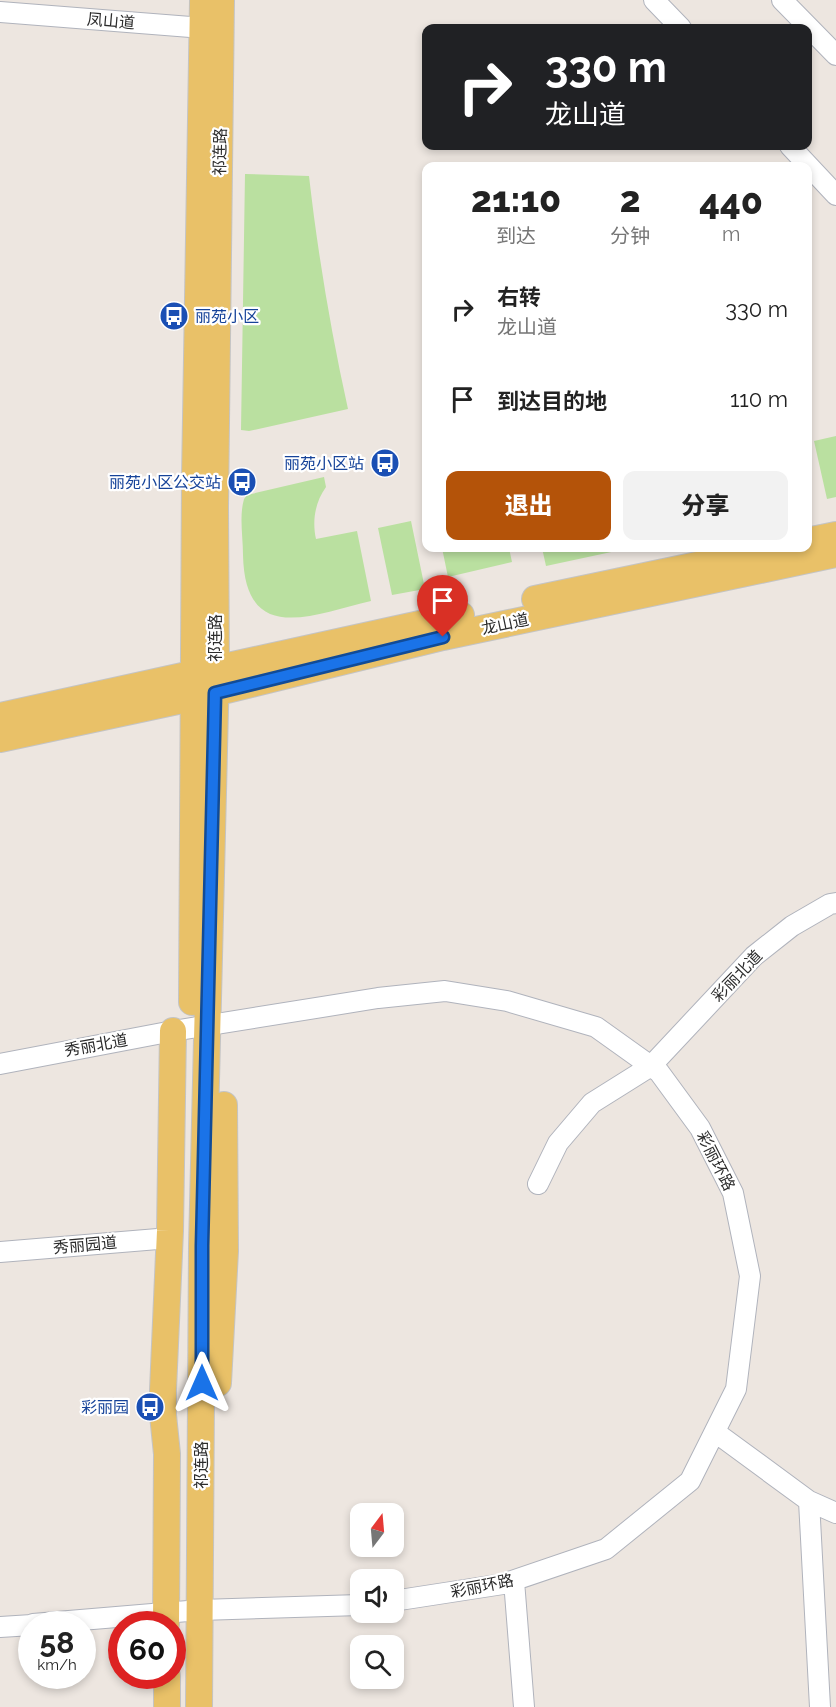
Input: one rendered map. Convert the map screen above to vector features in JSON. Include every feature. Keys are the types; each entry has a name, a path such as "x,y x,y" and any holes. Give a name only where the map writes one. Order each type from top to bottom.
{"main road":[{"name":"祁连路","path":"199,1707 186,1614 190,1250 200,1027 205,683 195,478 212,17"},
{"path":"812,540 836,535"},
{"name":"龙山道","path":"0,739 205,683 761,552"},
{"name":"龙山道","path":"0,716 205,683 443,637 836,554"},
{"path":"186,1611 163,1415 163,1390 170,1238 200,1027"},
{"path":"200,1027 223,1134 225,1251 218,1362 186,1614 213,1707"},
{"path":"166,1689 167,1707"},
{"name":"祁连路","path":"182,1707 183,1689"}],"street":[{"path":"654,0 677,24"},
{"path":"782,0 806,24"},
{"name":"凤山道","path":"0,5 212,17"},
{"name":"凤山道","path":"0,12 212,17"},
{"path":"812,31 836,55"},
{"path":"794,150 805,162"},
{"path":"812,169 836,195"},
{"name":"彩丽北道","path":"538,1184 558,1143 592,1103 651,1066 754,956 792,926 830,904 836,903"},
{"name":"彩丽环路","path":"200,1027 378,998 445,991 507,1001 596,1028 659,1072 700,1128 733,1193 750,1276 736,1389 690,1481 606,1549 503,1584 404,1598"},
{"name":"秀丽北道","path":"0,1064 200,1027"},
{"name":"秀丽园道","path":"0,1252 170,1238"},
{"path":"715,1432 808,1501 836,1513"},
{"path":"808,1501 820,1707"},
{"path":"514,1581 524,1707"},
{"path":"186,1614 350,1606"},
{"path":"0,1627 18,1626"}],"green space":[{"path":"245,174 309,176 316,235 348,409 249,431 241,430"},
{"path":"836,436 836,497 827,499 814,441"},
{"path":"324,477 326,487 317,505 314,525 316,539 357,531 371,601 305,617 286,617 269,613 256,603 247,584 242,527 244,499 247,495"},
{"path":"411,521 425,589 392,595 378,528"},
{"path":"443,552 510,552 512,562 448,577"},
{"path":"543,552 611,552 546,566"}],"place":[{"name":"丽苑小区","path":"174,316"},
{"name":"丽苑小区站","path":"385,463"},
{"name":"丽苑小区公交站","path":"242,482"},
{"name":"彩丽园","path":"150,1407"}],"route":[{"path":"202,1383 202,1246 209,1025 215,693 443,637"}]}
